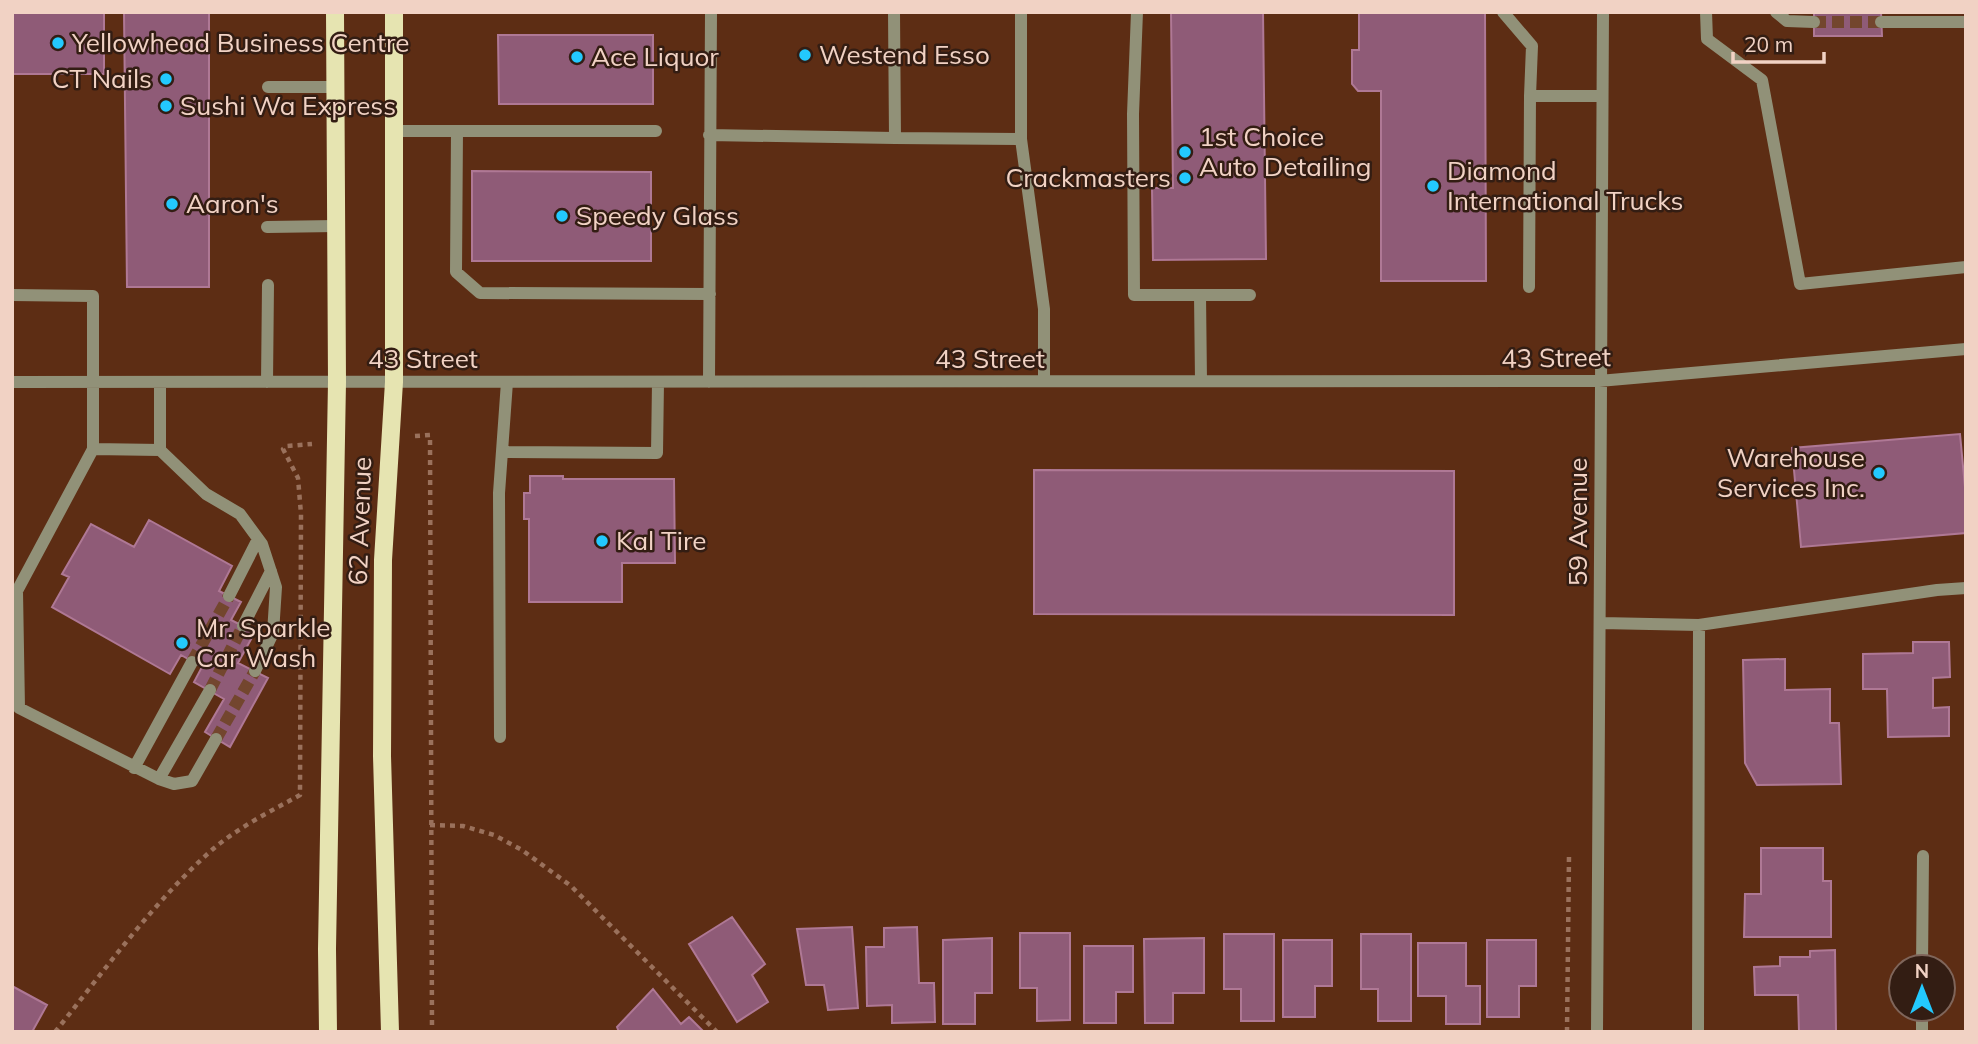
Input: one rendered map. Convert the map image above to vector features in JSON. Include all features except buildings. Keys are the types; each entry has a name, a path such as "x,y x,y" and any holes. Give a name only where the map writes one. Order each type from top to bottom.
{"main road":[{"name":"62 Avenue","path":"328,1032 337,382 335,12"},
{"name":"62 Avenue","path":"390,1032 382,756 383,560 394,382 394,12"}],"street":[{"path":"709,382 711,12"},
{"path":"894,12 895,138"},
{"path":"1021,12 1021,139 1044,309 1044,381"},
{"path":"1137,12 1133,114 1134,295 1250,295"},
{"path":"1503,12 1532,46 1530,287"},
{"name":"59 Avenue","path":"1597,1032 1602,12"},
{"path":"1706,12 1707,39 1762,80 1800,284 1966,267"},
{"path":"1776,12 1787,21 1814,22"},
{"path":"1881,22 1966,22"},
{"path":"268,87 335,87"},
{"path":"1530,96 1602,96"},
{"path":"393,131 656,131"},
{"path":"457,131 456,272 480,293 710,294"},
{"path":"709,135 1021,139"},
{"path":"267,227 336,226"},
{"path":"267,382 268,285"},
{"path":"12,295 93,296 93,449 17,591 19,708 134,768 174,784 192,781 216,739"},
{"path":"1200,295 1201,381"},
{"name":"43 Street","path":"12,382 1600,381 1966,349"},
{"path":"160,382 160,450"},
{"path":"500,737 499,493 507,382"},
{"path":"502,452 657,453 658,382"},
{"path":"93,449 160,450 206,494 240,514 262,544 276,587 273,633 255,671"},
{"path":"229,596 258,539"},
{"path":"243,626 271,571"},
{"path":"1601,623 1699,625 1966,588"},
{"path":"1699,625 1699,1032"},
{"path":"134,768 192,662"},
{"path":"159,779 210,690"},
{"path":"1923,856 1923,953"}],"path":[{"path":"430,435 432,1032"},
{"path":"55,1032 171,891 215,848 263,815 300,795 301,514 298,478 283,449 286,446"},
{"path":"430,825 463,826 494,835 522,850 571,886 717,1032"},
{"path":"1567,1032 1569,855"}],"tunnel":[{"path":"1814,22 1881,22"},
{"path":"192,662 229,596"},
{"path":"210,690 243,626"},
{"path":"216,739 255,671"}],"place":[{"name":"Yellowhead Business Centre","path":"58,43"},
{"name":"Westend Esso","path":"805,55"},
{"name":"Ace Liquor","path":"577,57"},
{"name":"CT Nails","path":"166,79"},
{"name":"Sushi Wa Express","path":"166,106"},
{"name":"1st Choice Auto Detailing","path":"1185,152"},
{"name":"Crackmasters","path":"1185,178"},
{"name":"Diamond International Trucks","path":"1433,186"},
{"name":"Aaron's","path":"172,204"},
{"name":"Speedy Glass","path":"562,216"},
{"name":"Warehouse Services Inc.","path":"1879,473"},
{"name":"Kal Tire","path":"602,541"},
{"name":"Mr. Sparkle Car Wash","path":"182,643"}]}
